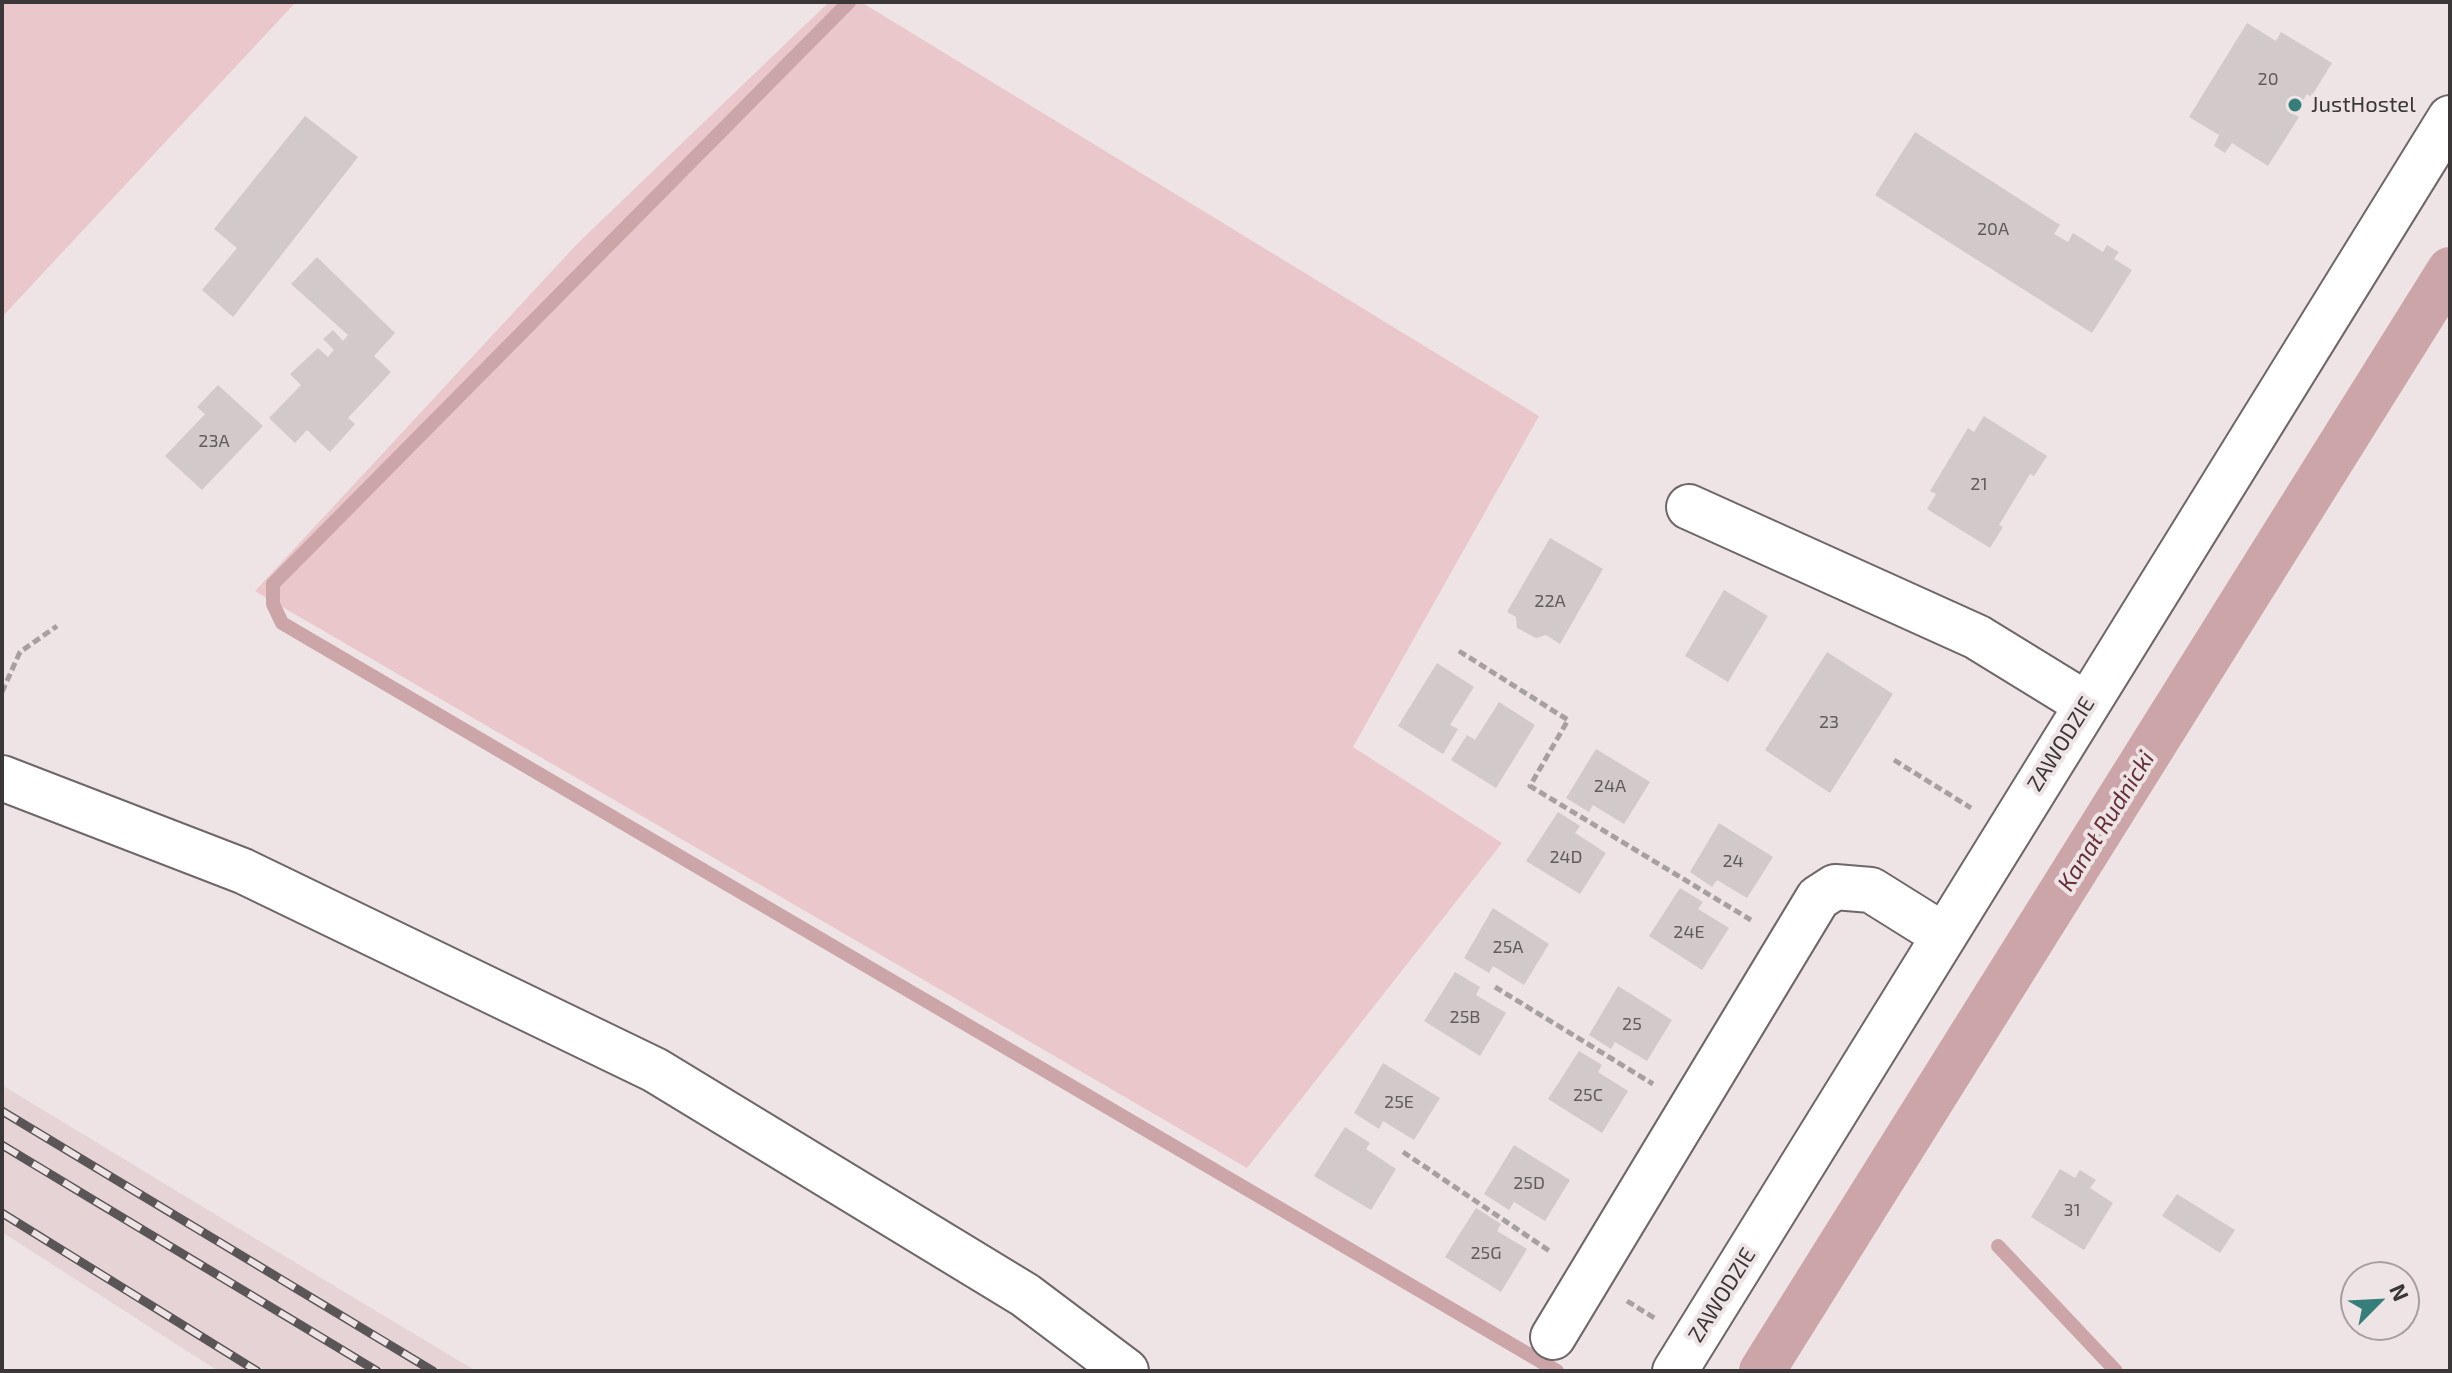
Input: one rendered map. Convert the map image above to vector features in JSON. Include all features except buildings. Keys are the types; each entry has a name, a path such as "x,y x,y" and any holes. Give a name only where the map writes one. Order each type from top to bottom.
{"street":[{"name":"ZAWODZIE","path":"1675,1371 2450,118"},
{"path":"1689,507 1977,637 2086,704"},
{"path":"2,778 243,871 655,1070 1025,1295 1126,1371"},
{"path":"1553,1337 1818,898 1835,887 1871,890 1943,935"}],"path":[{"path":"2,692 20,652 57,626"},
{"path":"1459,651 1568,720 1530,786 1790,944"},
{"path":"1894,760 1973,809"},
{"path":"1495,987 1692,1107"},
{"path":"1403,1152 1589,1278 1663,1324"}],"shaded area":[{"path":"2,2 296,2 2,317"},
{"path":"829,2 861,2 1539,416 1353,747 1502,843 1247,1168 255,591 578,243"},
{"path":"2,1085 476,1371 218,1371 2,1232"}],"waterway":[{"path":"849,2 273,584 273,604 282,623 1557,1371"},
{"name":"Kanał Rudnicki","path":"1762,1371 2450,270"},
{"path":"1998,1246 2116,1371"}],"railway":[{"path":"2,1111 433,1371"},
{"path":"2,1145 377,1371"},
{"path":"2,1213 257,1371"}],"place":[{"name":"JustHostel","path":"2295,105"}]}
